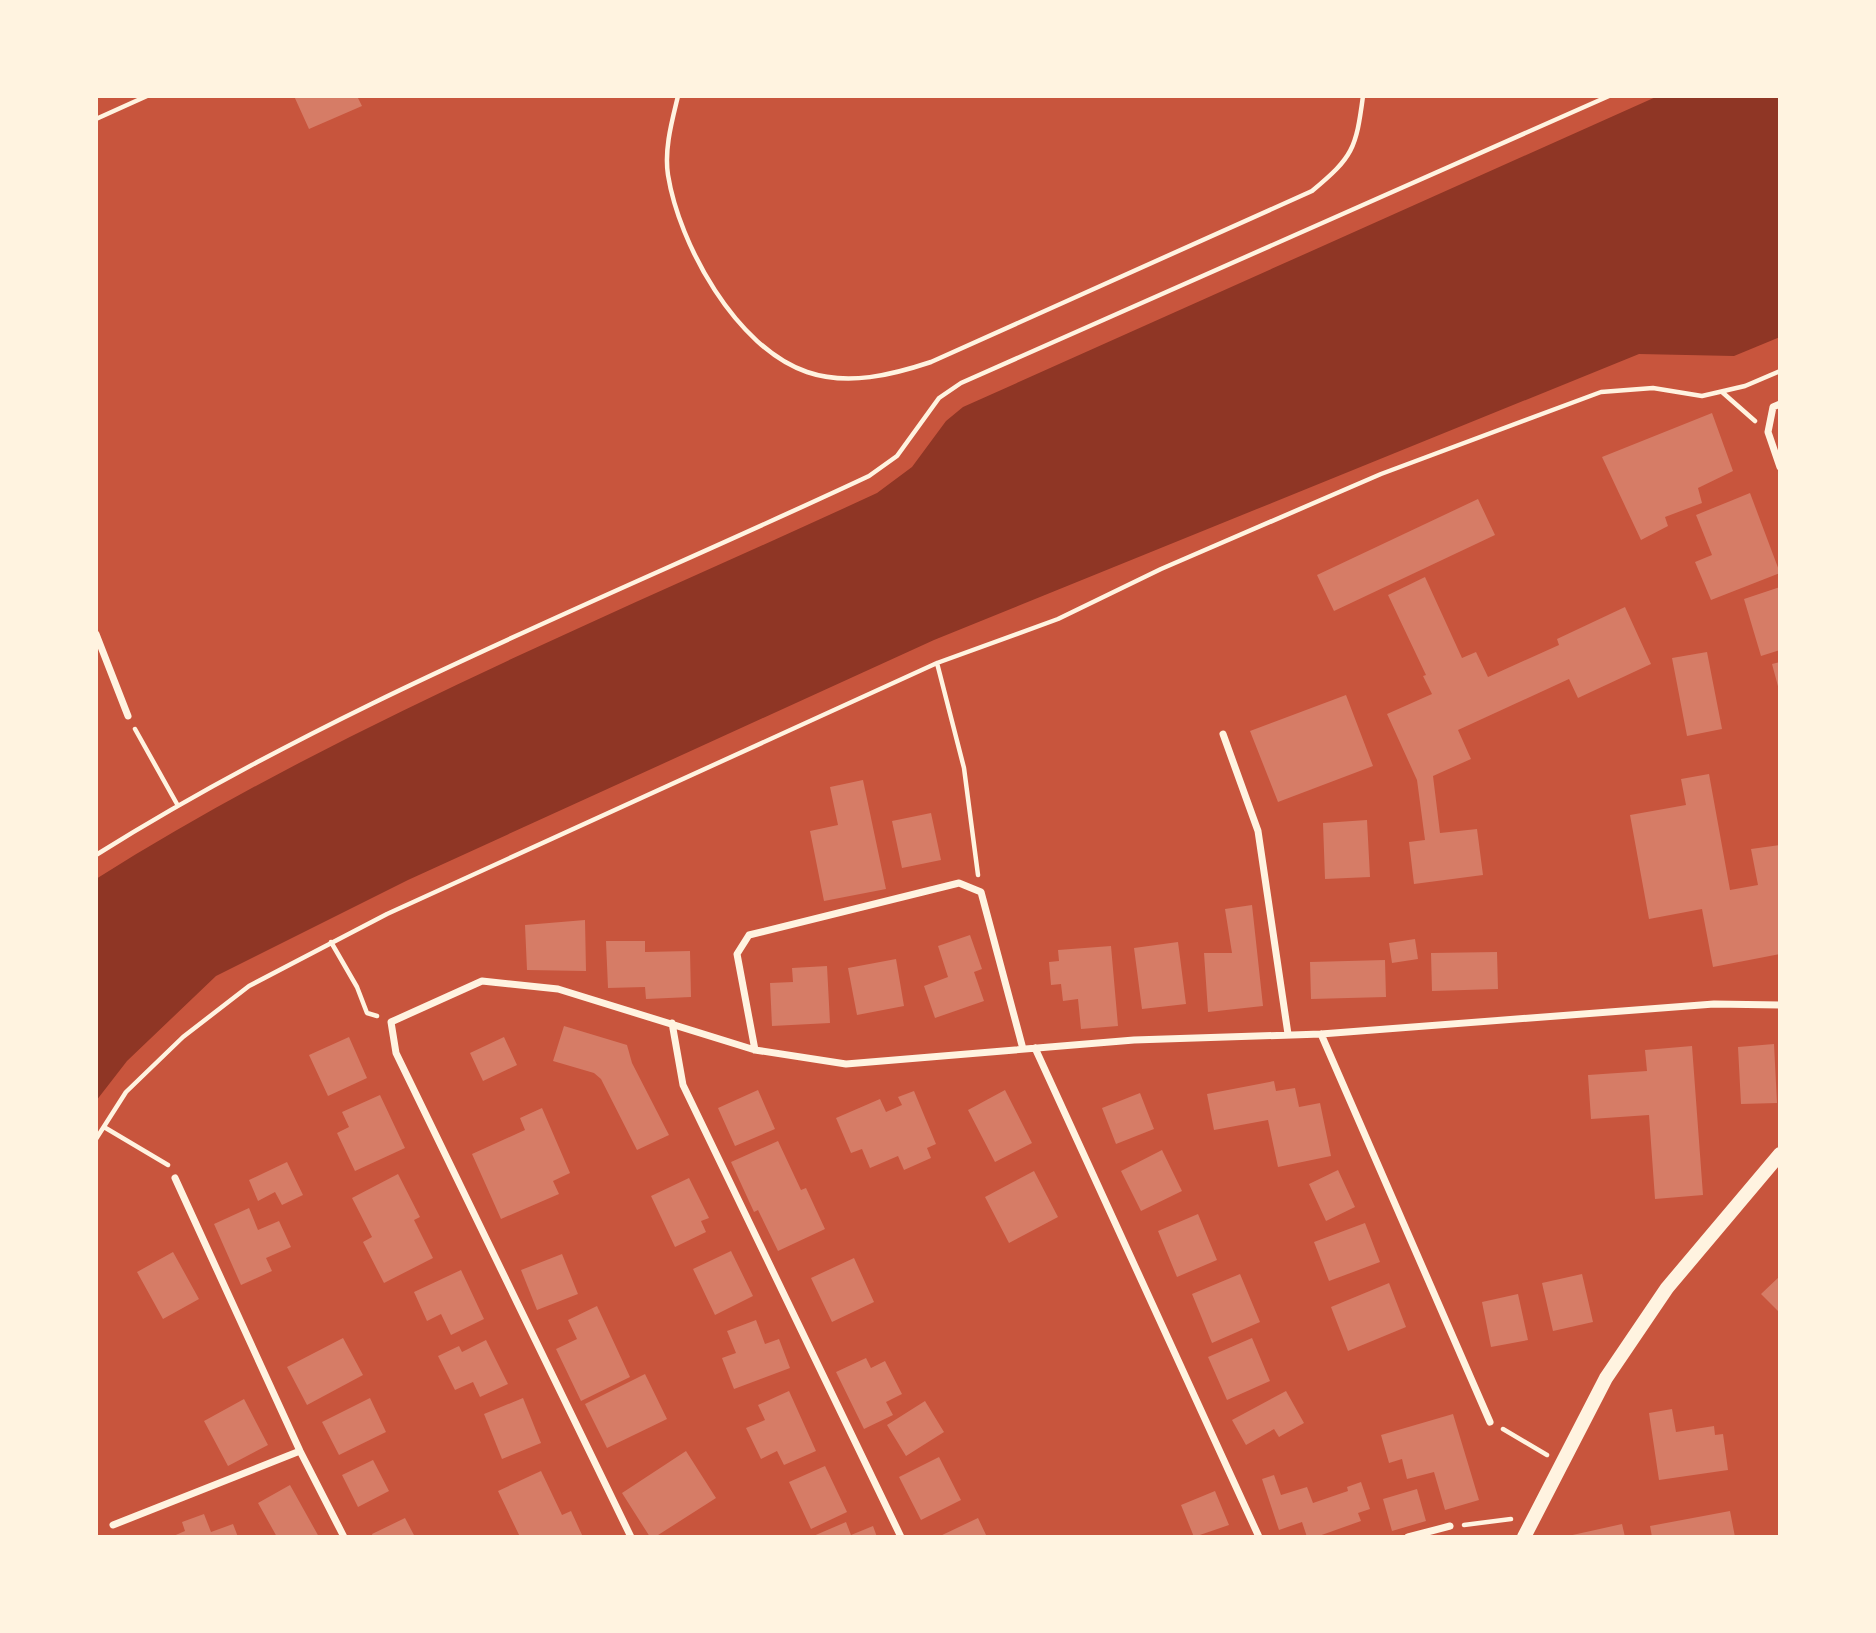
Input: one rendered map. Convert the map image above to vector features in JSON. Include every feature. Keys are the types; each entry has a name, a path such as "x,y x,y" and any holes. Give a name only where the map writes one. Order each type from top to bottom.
{"main road":[{"path":"1524,1537 1560,1462 1606,1378 1667,1287 1780,1154"}],"street":[{"path":"1780,404 1773,407 1768,432 1780,467"},
{"path":"96,634 128,716"},
{"path":"1223,734 1258,831 1288,1034"},
{"path":"755,1050 737,954 749,935 959,883 981,891 1023,1049"},
{"path":"631,1537 396,1053 391,1022 482,981 558,989 755,1050 846,1064 1035,1048 1321,1034 1714,1004 1780,1005"},
{"path":"672,1023 682,1085 901,1537"},
{"path":"1321,1034 1490,1422"},
{"path":"1035,1048 1259,1537"},
{"path":"175,1178 300,1451 344,1537"},
{"path":"113,1525 300,1451"},
{"path":"1408,1537 1450,1526"}],"path":[{"path":"96,119 147,96"},
{"path":"678,96 670,129 668,173 680,218 695,256 738,322 772,353 806,372 850,379 890,375 931,362 1312,191 1344,164 1358,133 1363,96"},
{"path":"96,855 177,804 370,702 869,476 897,456 939,398 961,383 1609,96"},
{"path":"96,1139 126,1092 183,1037 249,986 331,942 937,663 1058,619 1161,569 1381,474 1601,392 1653,388 1702,396 1745,386 1780,372"},
{"path":"1721,392 1768,432"},
{"path":"937,663 964,768 981,891"},
{"path":"128,716 177,804"},
{"path":"331,942 357,987 367,1013 391,1022"},
{"path":"104,1127 165,1161"},
{"path":"1490,1422 1560,1462"},
{"path":"1450,1526 1532,1517"}],"shaded area":[{"path":"1658,96 1780,96 1780,337 1734,356 1639,354 934,640 408,880 216,976 127,1061 96,1101 96,879 189,823 382,721 877,493 912,467 946,421 963,407"}],"building":[{"path":"294,96 357,96 362,106 309,129"},
{"path":"1712,413 1733,471 1698,488 1702,503 1665,517 1668,526 1641,540 1602,457"},
{"path":"1750,493 1780,573 1711,600 1695,562 1712,555 1696,515"},
{"path":"1478,499 1495,535 1334,611 1317,575"},
{"path":"1425,577 1462,658 1476,652 1488,677 1559,645 1557,639 1625,607 1651,664 1578,698 1569,679 1458,730 1471,759 1433,776 1440,833 1477,829 1483,875 1414,884 1409,842 1425,840 1417,780 1387,714 1432,694 1423,676 1426,675 1388,595"},
{"path":"1780,587 1780,650 1761,656 1744,599"},
{"path":"1707,652 1722,729 1687,736 1672,658"},
{"path":"1780,662 1780,690 1779,690 1772,664"},
{"path":"1346,695 1373,766 1278,802 1250,731"},
{"path":"1709,774 1730,890 1758,885 1751,849 1780,845 1780,954 1713,967 1702,909 1649,919 1630,815 1686,805 1681,779"},
{"path":"863,780 886,889 824,901 810,831 838,825 830,787"},
{"path":"931,813 941,860 902,868 892,821"},
{"path":"1367,820 1370,877 1325,879 1323,823"},
{"path":"1252,905 1263,1006 1208,1012 1204,953 1232,953 1225,909"},
{"path":"585,920 586,971 527,970 525,925"},
{"path":"970,935 982,969 974,972 984,1001 935,1018 924,986 948,977 938,946"},
{"path":"1415,939 1418,959 1392,963 1389,943"},
{"path":"606,941 645,941 645,952 690,951 691,997 646,999 645,987 608,988"},
{"path":"1178,942 1186,1004 1142,1009 1134,948"},
{"path":"1111,946 1118,1026 1081,1029 1078,999 1063,1001 1061,984 1051,985 1049,962 1059,961 1058,950"},
{"path":"1497,952 1498,989 1432,991 1431,953"},
{"path":"896,959 904,1006 857,1015 848,968"},
{"path":"1385,960 1386,997 1311,999 1310,962"},
{"path":"827,966 830,1023 772,1026 770,983 793,982 792,968"},
{"path":"564,1026 627,1045 632,1063 669,1135 637,1150 601,1079 594,1073 553,1061"},
{"path":"349,1037 367,1078 328,1096 309,1055"},
{"path":"504,1037 517,1065 483,1081 470,1053"},
{"path":"1774,1044 1777,1103 1741,1104 1738,1047"},
{"path":"1692,1046 1703,1195 1655,1199 1649,1115 1591,1119 1588,1075 1647,1071 1645,1050"},
{"path":"1274,1081 1276,1091 1295,1088 1299,1107 1320,1103 1331,1156 1278,1167 1268,1120 1214,1130 1207,1094"},
{"path":"758,1090 775,1129 735,1146 718,1108"},
{"path":"1005,1090 1032,1143 995,1162 968,1110"},
{"path":"914,1091 936,1144 927,1148 931,1158 904,1170 898,1156 870,1168 862,1149 851,1153 836,1118 880,1099 886,1112 902,1105 898,1097"},
{"path":"1140,1093 1154,1129 1116,1144 1102,1108"},
{"path":"380,1095 405,1148 355,1171 337,1133 349,1127 342,1112"},
{"path":"542,1108 570,1173 553,1181 559,1194 501,1219 472,1154 525,1130 520,1118"},
{"path":"778,1141 801,1190 806,1188 825,1229 778,1251 758,1210 754,1212 731,1162"},
{"path":"1162,1150 1182,1191 1141,1211 1121,1171"},
{"path":"287,1162 303,1195 282,1205 275,1192 258,1201 249,1180"},
{"path":"1338,1170 1355,1207 1326,1221 1309,1184"},
{"path":"1034,1171 1058,1217 1009,1243 985,1197"},
{"path":"398,1174 420,1217 414,1220 433,1258 384,1283 363,1242 372,1237 352,1198"},
{"path":"689,1178 709,1218 701,1221 706,1232 675,1247 651,1196"},
{"path":"249,1208 258,1230 279,1221 291,1247 266,1258 272,1271 241,1285 214,1224"},
{"path":"1198,1214 1217,1260 1177,1277 1158,1231"},
{"path":"1365,1223 1380,1262 1329,1281 1314,1242"},
{"path":"731,1251 753,1296 715,1315 693,1269"},
{"path":"173,1252 199,1299 163,1319 137,1272"},
{"path":"562,1254 578,1294 537,1310 521,1270"},
{"path":"854,1258 874,1302 832,1322 811,1278"},
{"path":"461,1270 484,1319 451,1335 441,1314 427,1321 414,1292"},
{"path":"1240,1274 1260,1322 1212,1343 1192,1294"},
{"path":"1582,1274 1593,1322 1553,1331 1542,1283"},
{"path":"1780,1276 1780,1313 1761,1294"},
{"path":"1389,1283 1406,1327 1348,1351 1331,1307"},
{"path":"1518,1294 1528,1340 1491,1347 1482,1302"},
{"path":"597,1306 630,1377 581,1401 556,1349 577,1339 568,1320"},
{"path":"756,1320 765,1344 779,1339 790,1368 734,1389 722,1358 736,1353 727,1331"},
{"path":"343,1338 363,1375 307,1405 287,1367"},
{"path":"1252,1338 1270,1381 1227,1400 1208,1357"},
{"path":"486,1340 508,1384 480,1397 473,1382 455,1390 438,1356 459,1346 462,1352"},
{"path":"866,1358 871,1368 885,1361 902,1394 886,1402 893,1415 864,1429 836,1372"},
{"path":"645,1374 667,1419 607,1448 585,1404"},
{"path":"789,1391 816,1451 784,1465 777,1451 761,1459 746,1428 765,1420 758,1405"},
{"path":"1286,1391 1304,1423 1279,1437 1274,1429 1246,1445 1232,1420"},
{"path":"370,1398 386,1432 339,1455 322,1422"},
{"path":"523,1398 541,1443 502,1459 484,1414"},
{"path":"244,1399 268,1445 228,1466 204,1421"},
{"path":"925,1401 944,1432 906,1456 887,1425"},
{"path":"1672,1409 1676,1432 1714,1426 1715,1435 1723,1434 1728,1470 1659,1480 1649,1413"},
{"path":"1453,1414 1479,1500 1445,1510 1434,1472 1407,1479 1402,1459 1389,1463 1381,1435"},
{"path":"686,1451 716,1498 655,1537 650,1537 622,1493"},
{"path":"939,1457 961,1500 921,1520 899,1477"},
{"path":"373,1460 389,1491 358,1507 342,1475"},
{"path":"825,1466 847,1512 811,1529 789,1482"},
{"path":"541,1471 562,1515 571,1511 583,1537 520,1537 498,1491"},
{"path":"1274,1475 1281,1495 1307,1487 1313,1503 1348,1491 1347,1487 1361,1482 1370,1509 1358,1513 1361,1521 1316,1537 1307,1537 1302,1522 1279,1530 1262,1479"},
{"path":"290,1485 319,1537 277,1537 258,1503"},
{"path":"1417,1489 1426,1521 1392,1531 1383,1499"},
{"path":"1215,1491 1229,1525 1194,1537 1181,1505"},
{"path":"1730,1511 1735,1537 1652,1537 1650,1526"},
{"path":"204,1514 211,1532 233,1524 238,1537 171,1537 185,1531 182,1522"},
{"path":"405,1518 415,1537 373,1537 372,1534"},
{"path":"978,1518 987,1537 938,1537"},
{"path":"846,1522 851,1535 873,1526 877,1537 811,1537"},
{"path":"1622,1524 1625,1537 1568,1537 1568,1536"}]}
